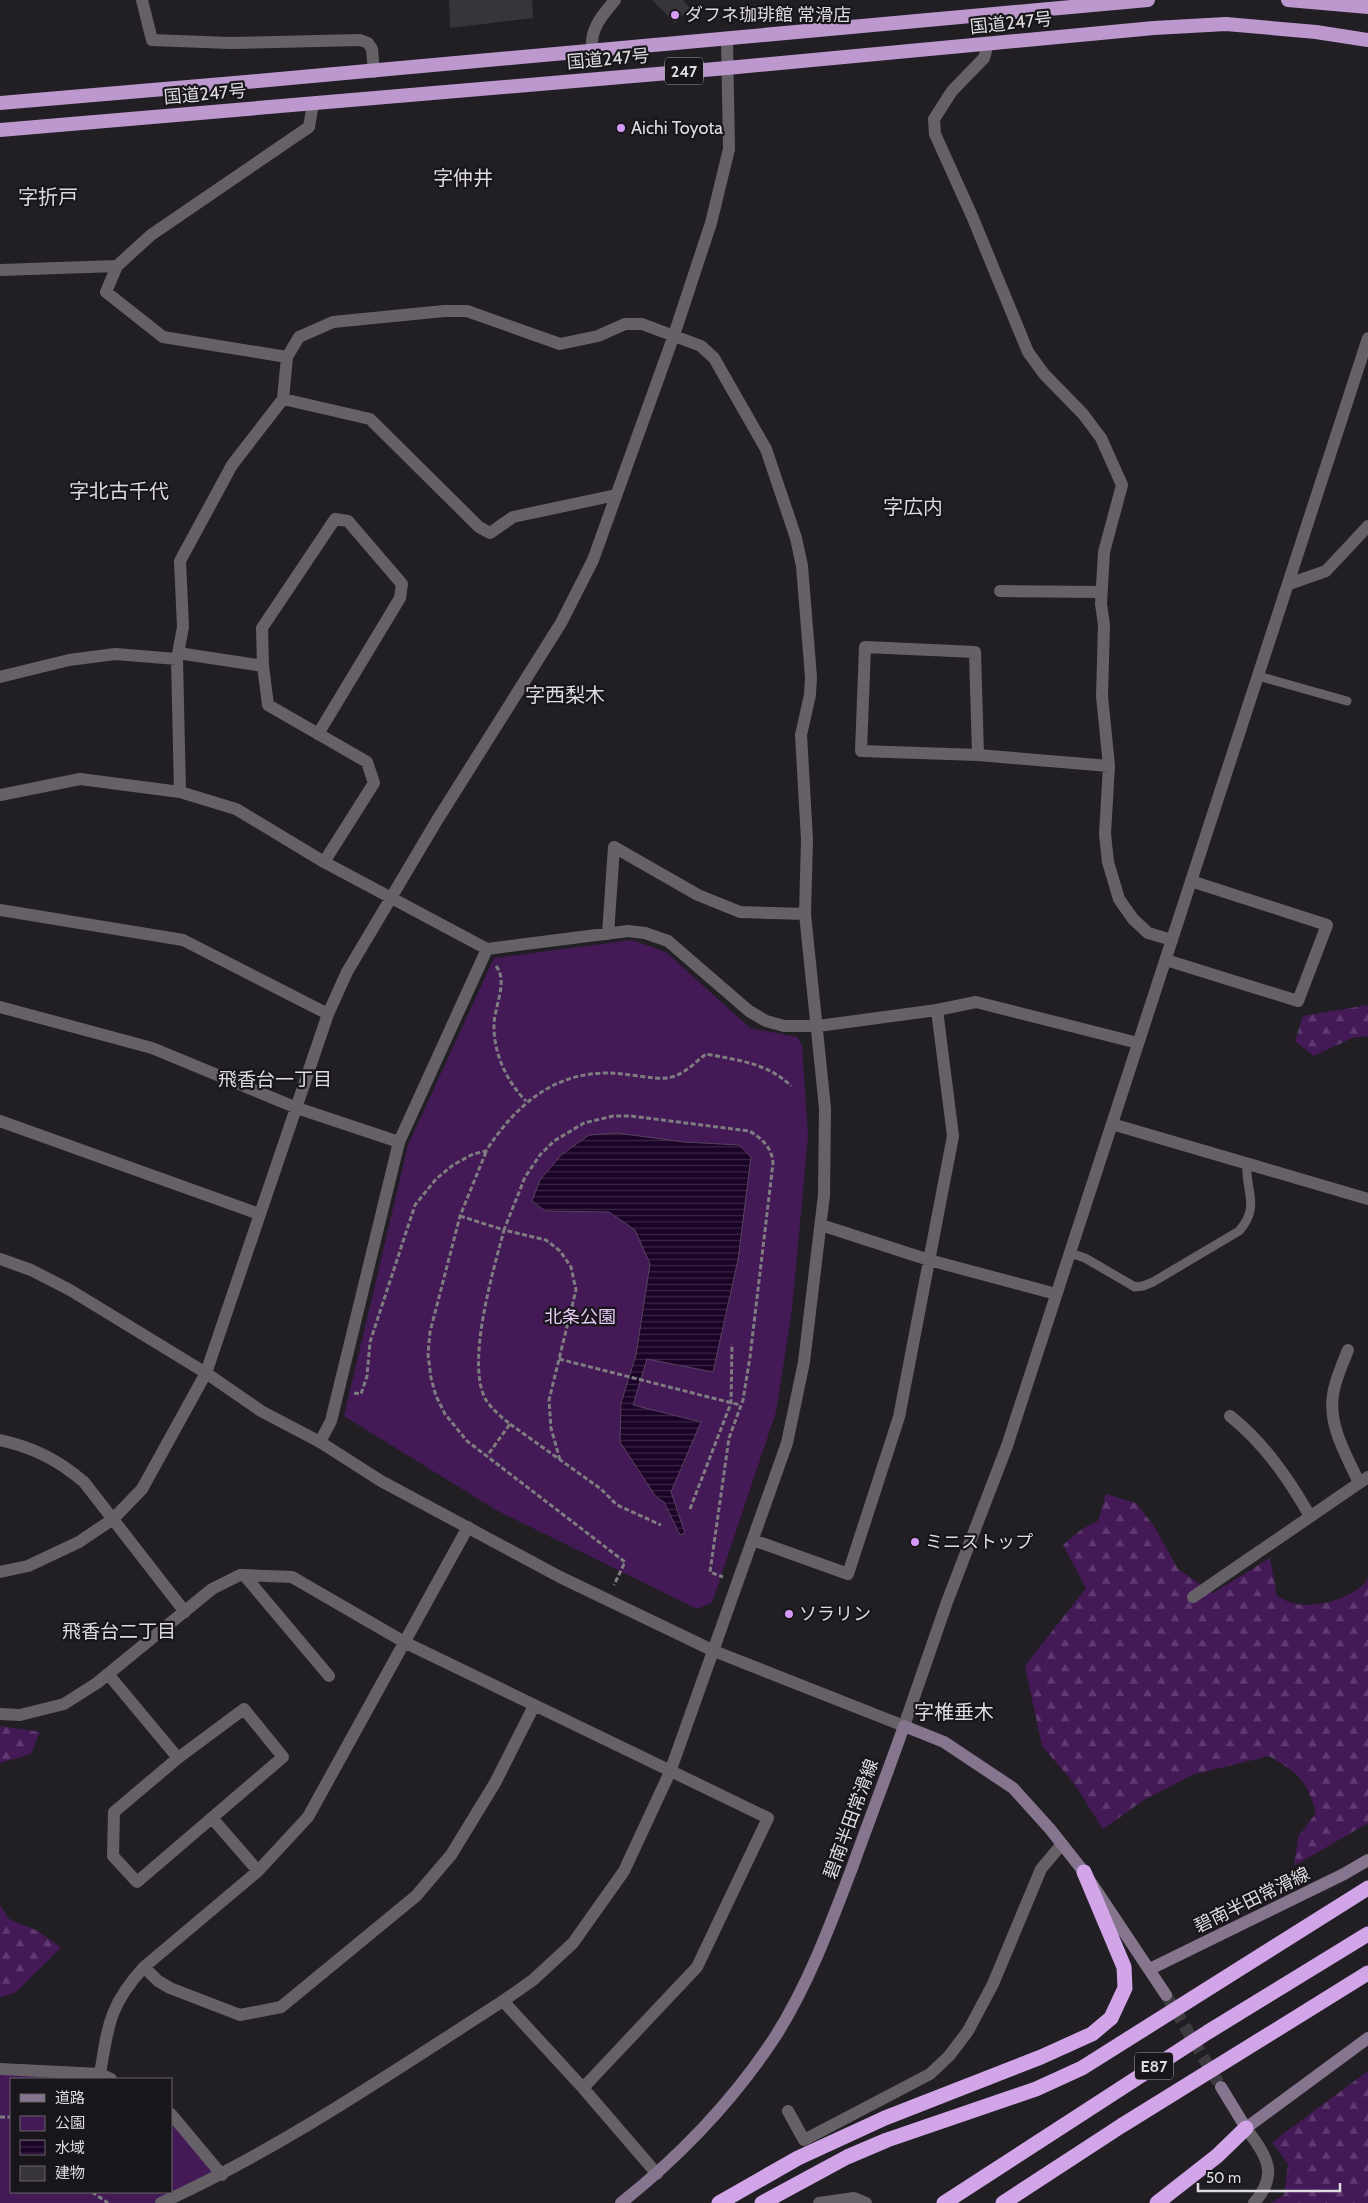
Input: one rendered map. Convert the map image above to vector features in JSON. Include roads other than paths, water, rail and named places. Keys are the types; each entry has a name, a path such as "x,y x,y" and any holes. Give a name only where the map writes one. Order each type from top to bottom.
{"highway":[{"name":"国道247号","path":"0,103 374,72 592,50 727,40 1048,5 1148,0"},
{"path":"1288,0 1368,7"},
{"name":"国道247号","path":"0,130 727,68 1154,28 1226,24 1316,32 1368,40"},
{"path":"719,2203 798,2158 885,2118 1041,2057 1092,2034 1111,2018 1125,1988 1124,1968 1084,1872"},
{"path":"762,2203 847,2157 887,2140 1036,2089 1082,2068 1368,1888"},
{"name":"E87","path":"944,2203 1208,2032 1368,1934"},
{"name":"E87","path":"1003,2203 1129,2121 1368,1973"},
{"path":"1157,2203 1217,2156 1246,2128"}],"main road":[{"path":"904,1726 944,1742 1013,1788 1084,1872 1166,1995"},
{"name":"碧南半田常滑線","path":"621,2203 657,2174 705,2128 741,2084 775,2037 804,1986 829,1929 904,1726"},
{"name":"碧南半田常滑線","path":"1150,1969 1344,1874 1368,1860"},
{"path":"1221,2087 1246,2128 1368,2038"}],"street":[{"path":"142,0 152,40 230,43 360,40 368,43 372,49 374,72"},
{"path":"592,50 591,37 596,23 615,0"},
{"path":"0,1572 28,1566 53,1556 113,1519 142,1489 206,1372 328,1014 347,972 393,898 436,822 560,622 593,560 712,223 729,149 727,40"},
{"path":"988,44 984,58 952,91 934,119 935,134 972,216 1028,352 1044,374 1083,414 1101,438 1122,485 1104,552 1102,592 1104,625 1102,696 1109,766 1105,834 1112,883 1119,899 1133,919 1148,933 1172,940"},
{"path":"287,357 163,337 106,292 117,266 150,235 309,127 313,104"},
{"path":"0,270 117,266"},
{"path":"161,2203 222,2175 334,2109 503,2002 533,1980 573,1943 624,1871 670,1772 787,1443 800,1389 824,1195 825,1108 805,914 807,840 801,735 810,695 811,677 802,566 796,538 766,449 714,358 701,346 642,324 625,324 598,336 560,344 467,311 444,311 333,322 300,337 287,357 283,399 232,465 180,561 183,627 177,656 180,792"},
{"path":"0,1259 31,1270 70,1290 206,1372 261,1411 320,1442 381,1480 560,1577 714,1651 904,1726 947,1602 1007,1446 1258,676 1290,584 1368,338"},
{"path":"283,399 370,419 479,528 490,533 513,518 616,495"},
{"path":"318,734 400,598 402,584 348,521 335,519 262,628 263,666 268,705 318,734 367,762 374,783 324,862"},
{"path":"1290,584 1326,572 1368,526"},
{"path":"1000,590 1102,592"},
{"path":"978,755 975,652 865,648 861,752 978,755 1109,766"},
{"path":"0,677 69,660 115,654 177,656 263,666"},
{"path":"0,795 80,779 180,792 236,810 324,862 393,898 485,953 628,931 645,933 668,942 749,1011 766,1021 784,1026 818,1026 937,1010 976,1002 1138,1044"},
{"path":"608,934 614,847 698,895 740,912 805,914"},
{"path":"1166,960 1298,1001 1326,925 1191,882"},
{"path":"0,910 183,940 328,1014"},
{"path":"320,1442 331,1421 399,1142 485,953"},
{"path":"0,1007 152,1048 297,1108 399,1142"},
{"path":"753,1540 848,1574 899,1417 953,1136 937,1010"},
{"path":"0,1121 259,1214"},
{"path":"1112,1124 1368,1199"},
{"path":"821,1224 929,1260 1056,1294"},
{"path":"1193,1597 1364,1480 1337,1432 1334,1420 1333,1396 1348,1350"},
{"path":"1230,1416 1259,1442 1296,1492 1310,1516"},
{"path":"0,1440 42,1452 69,1468 84,1482 185,1612"},
{"path":"0,2069 106,2077 110,2017 130,1982 258,1872 308,1817 406,1643 468,1527"},
{"path":"244,1575 329,1676"},
{"path":"0,1714 20,1715 64,1704 108,1674 212,1589 244,1575 292,1577 406,1643 768,1818 697,1966 583,2088"},
{"path":"108,1674 178,1758"},
{"path":"144,1968 170,1988 240,2015 281,2007 416,1896 451,1855 495,1783 534,1706"},
{"path":"244,1709 283,1757 137,1882 113,1856 114,1812 178,1758 244,1709"},
{"path":"212,1818 258,1872"},
{"path":"788,2111 804,2140 930,2074 968,2031 993,1984 1041,1869 1062,1844"},
{"path":"503,2002 583,2088 657,2174"},
{"path":"172,2115 222,2175"},
{"path":"1246,2128 1266,2157 1269,2174 1265,2191 1254,2203"},
{"path":"819,2203 854,2198 866,2203"}],"lane":[{"path":"1258,676 1347,701"},
{"path":"1070,1254 1084,1258 1135,1287 1153,1282 1239,1231 1245,1224 1252,1207 1246,1178 1247,1164"}],"water":[{"path":"617,1133 684,1142 739,1145 751,1157 738,1260 713,1372 647,1359 633,1405 701,1422 671,1492 685,1533 680,1535 664,1502 656,1497 620,1442 621,1403 636,1355 650,1264 635,1230 609,1212 545,1211 532,1201 540,1180 561,1155 589,1135"}],"tunnel":[{"path":"1166,1995 1221,2087"}],"place":[{"name":"ダフネ珈琲館 常滑店","path":"675,15"},
{"name":"Aichi Toyota","path":"621,128"},
{"name":"ミニストップ","path":"915,1542"},
{"name":"ソラリン","path":"789,1614"}],"district":[{"name":"字仲井","path":"463,178"},
{"name":"字折戸","path":"48,197"},
{"name":"字北古千代","path":"119,491"},
{"name":"字広内","path":"913,507"},
{"name":"字西梨木","path":"565,695"},
{"name":"飛香台一丁目","path":"275,1079"},
{"name":"飛香台二丁目","path":"119,1631"},
{"name":"字椎垂木","path":"954,1712"}],"park label":[{"name":"北条公園","path":"580,1317"}]}
